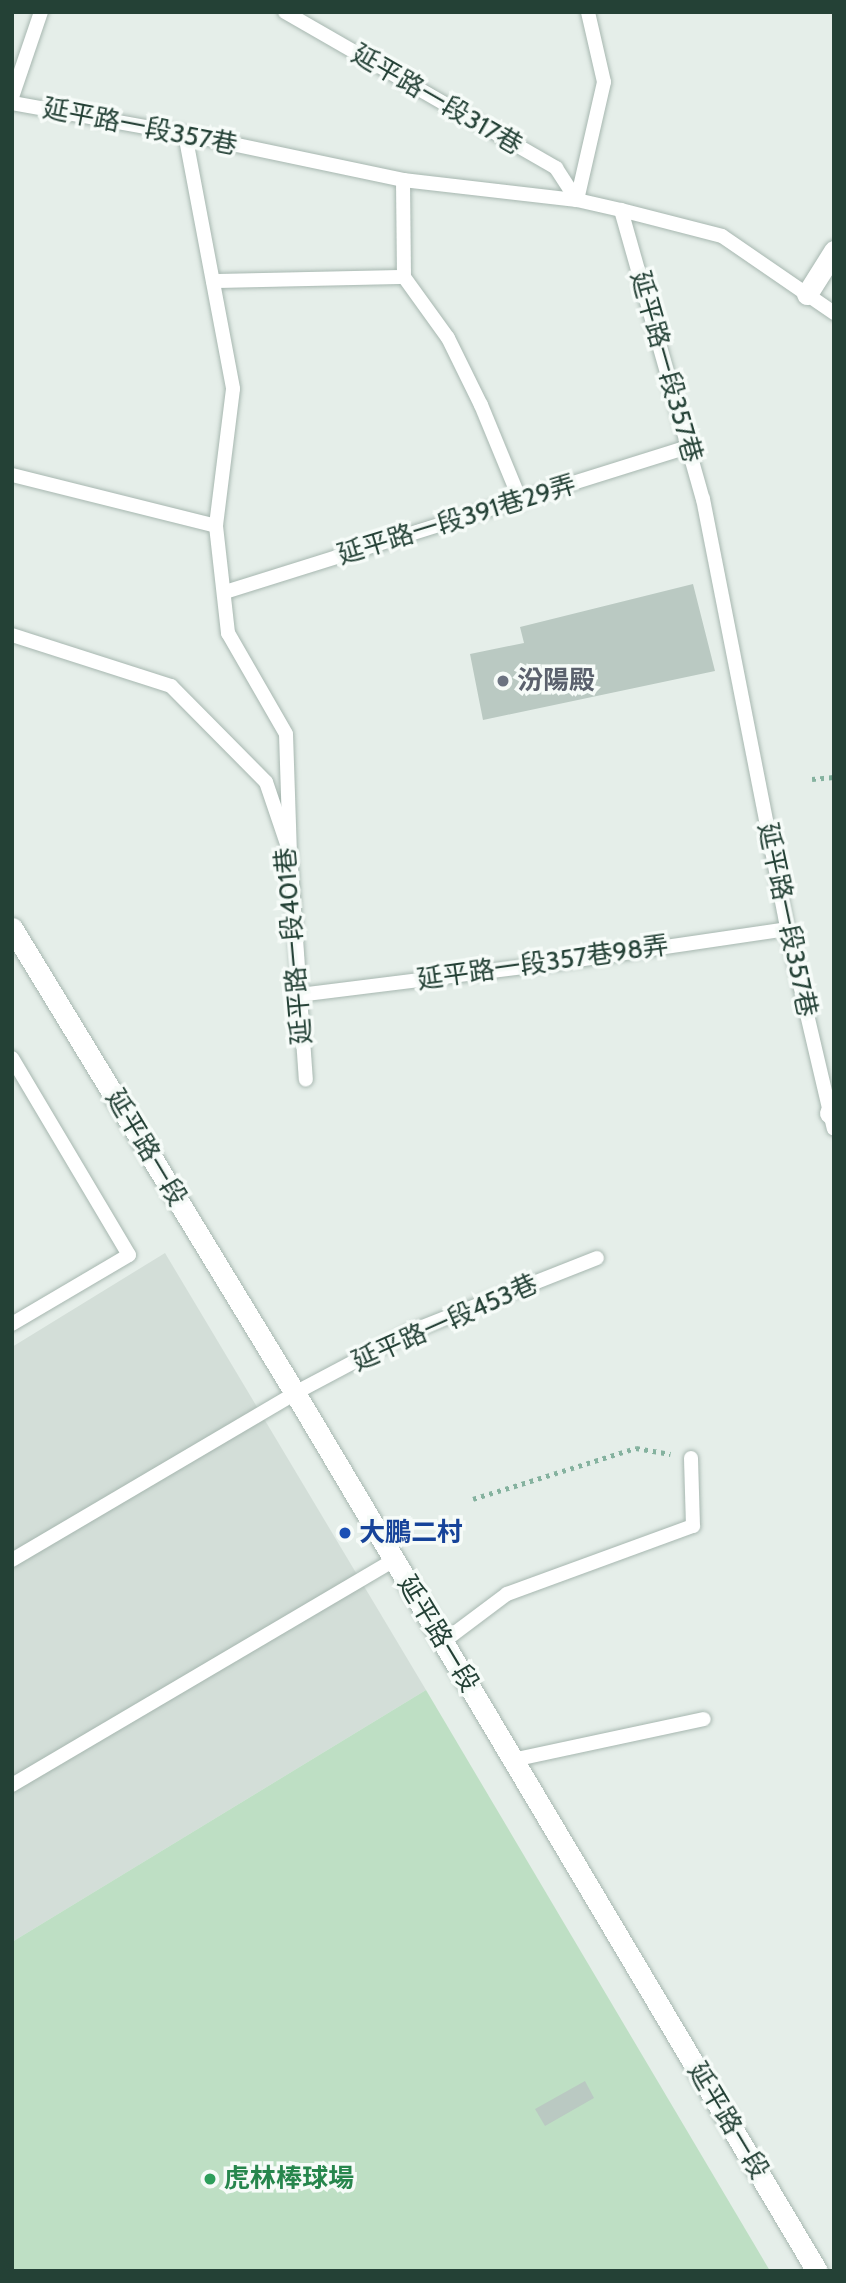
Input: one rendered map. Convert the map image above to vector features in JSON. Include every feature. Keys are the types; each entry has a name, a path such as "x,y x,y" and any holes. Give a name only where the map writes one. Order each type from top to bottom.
{"street":[{"path":"807,294 834,251"},
{"name":"延平路一段","path":"15,940 295,1392 817,2271"}],"lane":[{"path":"12,97 41,12"},
{"name":"延平路一段317巷","path":"285,12 556,168 577,200"},
{"path":"577,200 604,82 588,12"},
{"name":"延平路一段357巷","path":"12,103 185,134 403,180 577,200 621,210 703,499 787,929 833,1117"},
{"path":"185,134 233,389 216,526 228,632 286,734 290,853"},
{"path":"403,180 404,277 449,338 481,405 521,502"},
{"path":"621,210 722,236 834,313"},
{"path":"213,281 404,277"},
{"name":"延平路一段391巷29弄","path":"225,592 521,502 689,447"},
{"path":"12,475 216,526"},
{"name":"延平路一段401巷","path":"12,635 171,686 266,782 290,853 306,1079"},
{"name":"延平路一段357巷98弄","path":"299,995 557,963 787,929"},
{"path":"12,1058 129,1255 12,1324"},
{"name":"延平路一段453巷","path":"12,1560 295,1392 410,1332 597,1258"},
{"path":"443,1642 507,1594 693,1526 691,1458"},
{"path":"12,1785 394,1560"},
{"path":"513,1760 704,1719"}],"path":[{"path":"812,779 834,777"},
{"path":"473,1499 636,1448 691,1458"}],"shaded area":[{"path":"165,1253 426,1690 12,1942 12,1347"}],"green space":[{"name":"虎林棒球場","path":"426,1690 770,2271 12,2271 12,1942"}],"building":[{"path":"693,584 715,671 483,720 470,654 524,643 520,627"},
{"path":"585,2081 594,2098 545,2126 535,2109"}],"place":[{"name":"汾陽殿","path":"503,681"},
{"name":"大鵬二村","path":"345,1533"},
{"name":"虎林棒球場","path":"210,2179"}]}
